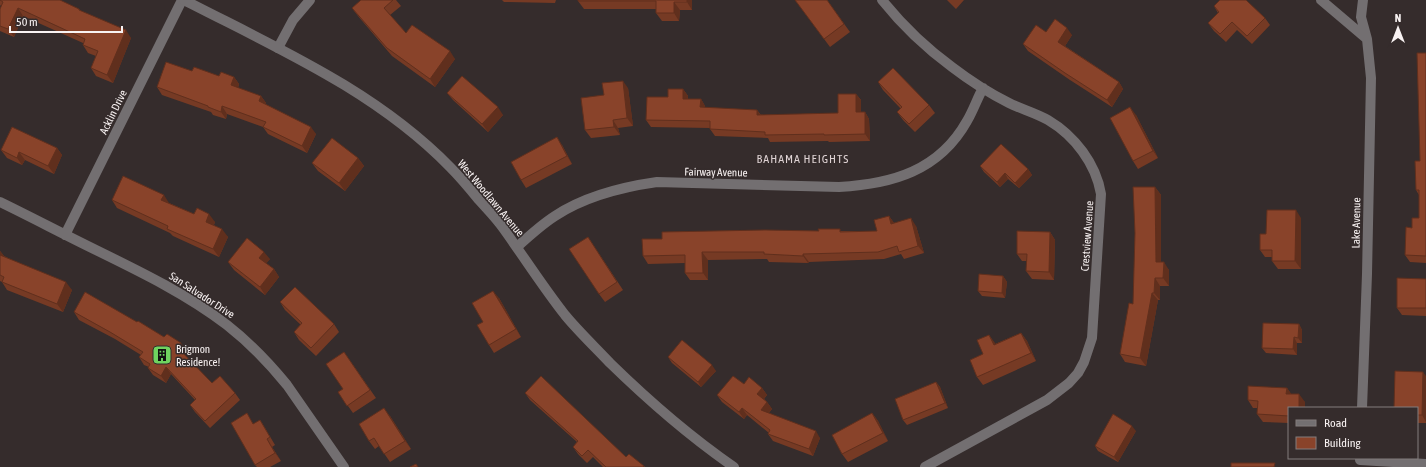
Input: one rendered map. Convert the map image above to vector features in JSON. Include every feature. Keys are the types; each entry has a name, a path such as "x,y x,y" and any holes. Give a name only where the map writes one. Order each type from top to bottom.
{"street":[{"name":"West Woodlawn Avenue","path":"183,0 278,48 343,84 372,102 405,126 451,168 502,226 566,316 589,341 638,391 703,446 734,467"},
{"name":"Acklin Drive","path":"65,235 183,0"},
{"path":"278,48 294,20 310,0"},
{"name":"Crestview Avenue","path":"882,0 900,21 928,48 952,67 983,88 1008,102 1048,120 1075,143 1096,172 1101,194 1092,338 1084,362 1078,372 1069,383 1048,400 925,467"},
{"path":"1321,0 1367,39"},
{"name":"Lake Avenue","path":"1362,1 1361,17 1367,39 1371,78 1367,274 1362,407"},
{"name":"Fairway Avenue","path":"517,247 541,226 572,206 634,186 657,182 839,187 862,186 885,182 904,176 920,169 934,159 958,135 967,121 983,88"},
{"name":"San Salvador Drive","path":"0,202 147,275 198,305 232,330 267,362 287,386 344,467"},
{"path":"1360,462 1426,464"}],"building":[{"path":"0,0 60,0 79,10 126,30 107,75 91,68 98,51 83,45 85,39 18,8 8,29 0,26 0,9 3,2"},
{"path":"361,0 393,0 384,8 406,33 412,25 450,51 430,79 387,48 352,8"},
{"path":"578,0 687,0 687,2 674,2 674,13 656,13 656,1"},
{"path":"795,0 827,0 844,24 824,39"},
{"path":"1220,0 1246,0 1265,18 1247,36 1232,22 1220,34 1208,23 1219,12 1214,6"},
{"path":"1055,19 1067,28 1058,42 1119,82 1107,100 1023,44 1036,25 1046,32"},
{"path":"1417,53 1426,53 1426,256 1405,255 1406,227 1412,228 1412,218 1419,218 1419,190 1416,190 1415,161 1420,161"},
{"path":"166,62 192,71 194,67 219,76 221,72 234,77 231,85 261,96 259,101 311,127 302,146 263,127 266,122 222,106 221,112 157,87"},
{"path":"893,68 929,105 909,124 897,112 902,107 878,82"},
{"path":"462,76 498,107 482,124 447,93"},
{"path":"623,81 627,118 613,120 614,127 585,130 581,98 604,95 602,83"},
{"path":"668,89 683,89 683,99 701,99 700,107 757,110 757,115 838,113 838,94 856,94 856,112 865,112 865,134 765,135 765,132 710,129 710,121 646,120 647,97 668,97"},
{"path":"1130,107 1153,151 1133,161 1110,118"},
{"path":"12,127 57,148 48,166 19,152 17,158 1,150"},
{"path":"557,137 567,156 521,180 511,162"},
{"path":"332,138 358,158 339,183 312,163"},
{"path":"1001,144 1028,169 1015,183 1005,173 997,182 980,166"},
{"path":"123,176 164,195 161,200 194,214 197,208 209,214 206,222 222,229 213,249 167,229 168,226 112,200"},
{"path":"1133,187 1155,187 1156,262 1164,262 1163,278 1155,278 1154,293 1152,293 1140,358 1120,354 1129,303 1133,304 1135,233"},
{"path":"1267,210 1296,210 1295,261 1272,261 1272,250 1260,250 1260,234 1266,234"},
{"path":"889,216 891,224 911,218 918,246 899,252 897,246 878,252 803,254 803,256 764,254 764,252 702,252 703,273 685,273 685,255 643,256 642,239 662,239 662,232 765,230 819,231 818,229 840,229 840,232 877,231 874,220"},
{"path":"1017,231 1050,232 1049,272 1026,271 1027,254 1017,254"},
{"path":"588,237 617,282 599,294 569,249"},
{"path":"247,238 264,252 259,258 274,269 260,287 228,262"},
{"path":"0,255 66,282 57,304 2,282 4,277 0,275"},
{"path":"979,274 1003,276 1002,293 978,291"},
{"path":"1397,278 1426,279 1426,308 1397,308"},
{"path":"295,287 334,324 311,348 294,332 302,323 280,302"},
{"path":"493,291 516,329 489,345 477,325 483,322 472,303"},
{"path":"85,292 164,337 167,334 181,343 178,348 212,383 220,376 235,393 205,421 190,405 196,399 166,367 161,376 148,368 150,364 139,357 143,352 74,312"},
{"path":"1263,323 1299,324 1298,338 1294,337 1293,349 1262,348"},
{"path":"1021,333 1031,353 977,377 970,360 983,354 977,340 989,335 994,345"},
{"path":"682,340 712,365 698,382 668,357"},
{"path":"344,352 370,390 347,406 338,392 343,389 326,364"},
{"path":"1395,371 1423,372 1422,415 1418,415 1418,407 1394,407"},
{"path":"541,376 626,457 629,454 644,466 606,467 588,450 582,456 573,447 578,441 525,393"},
{"path":"733,376 744,384 749,377 762,388 757,394 767,402 761,410 816,431 809,449 768,434 770,430 742,408 739,412 717,395"},
{"path":"936,382 945,403 903,420 895,399"},
{"path":"1248,386 1287,388 1286,394 1299,394 1299,407 1288,407 1288,416 1257,414 1258,401 1248,400"},
{"path":"384,408 405,441 384,454 374,438 369,441 359,424"},
{"path":"247,413 253,424 260,420 270,437 267,439 275,453 255,465 231,423"},
{"path":"872,413 883,433 842,454 832,435"},
{"path":"1113,414 1132,426 1114,457 1095,446"},
{"path":"1231,463 1275,463 1274,467 1231,467"},
{"path":"416,464 418,467 410,467"}],"place":[{"name":"Brigmon Residence!","path":"162,355"}],"district":[{"name":"BAHAMA HEIGHTS","path":"803,159"}]}
